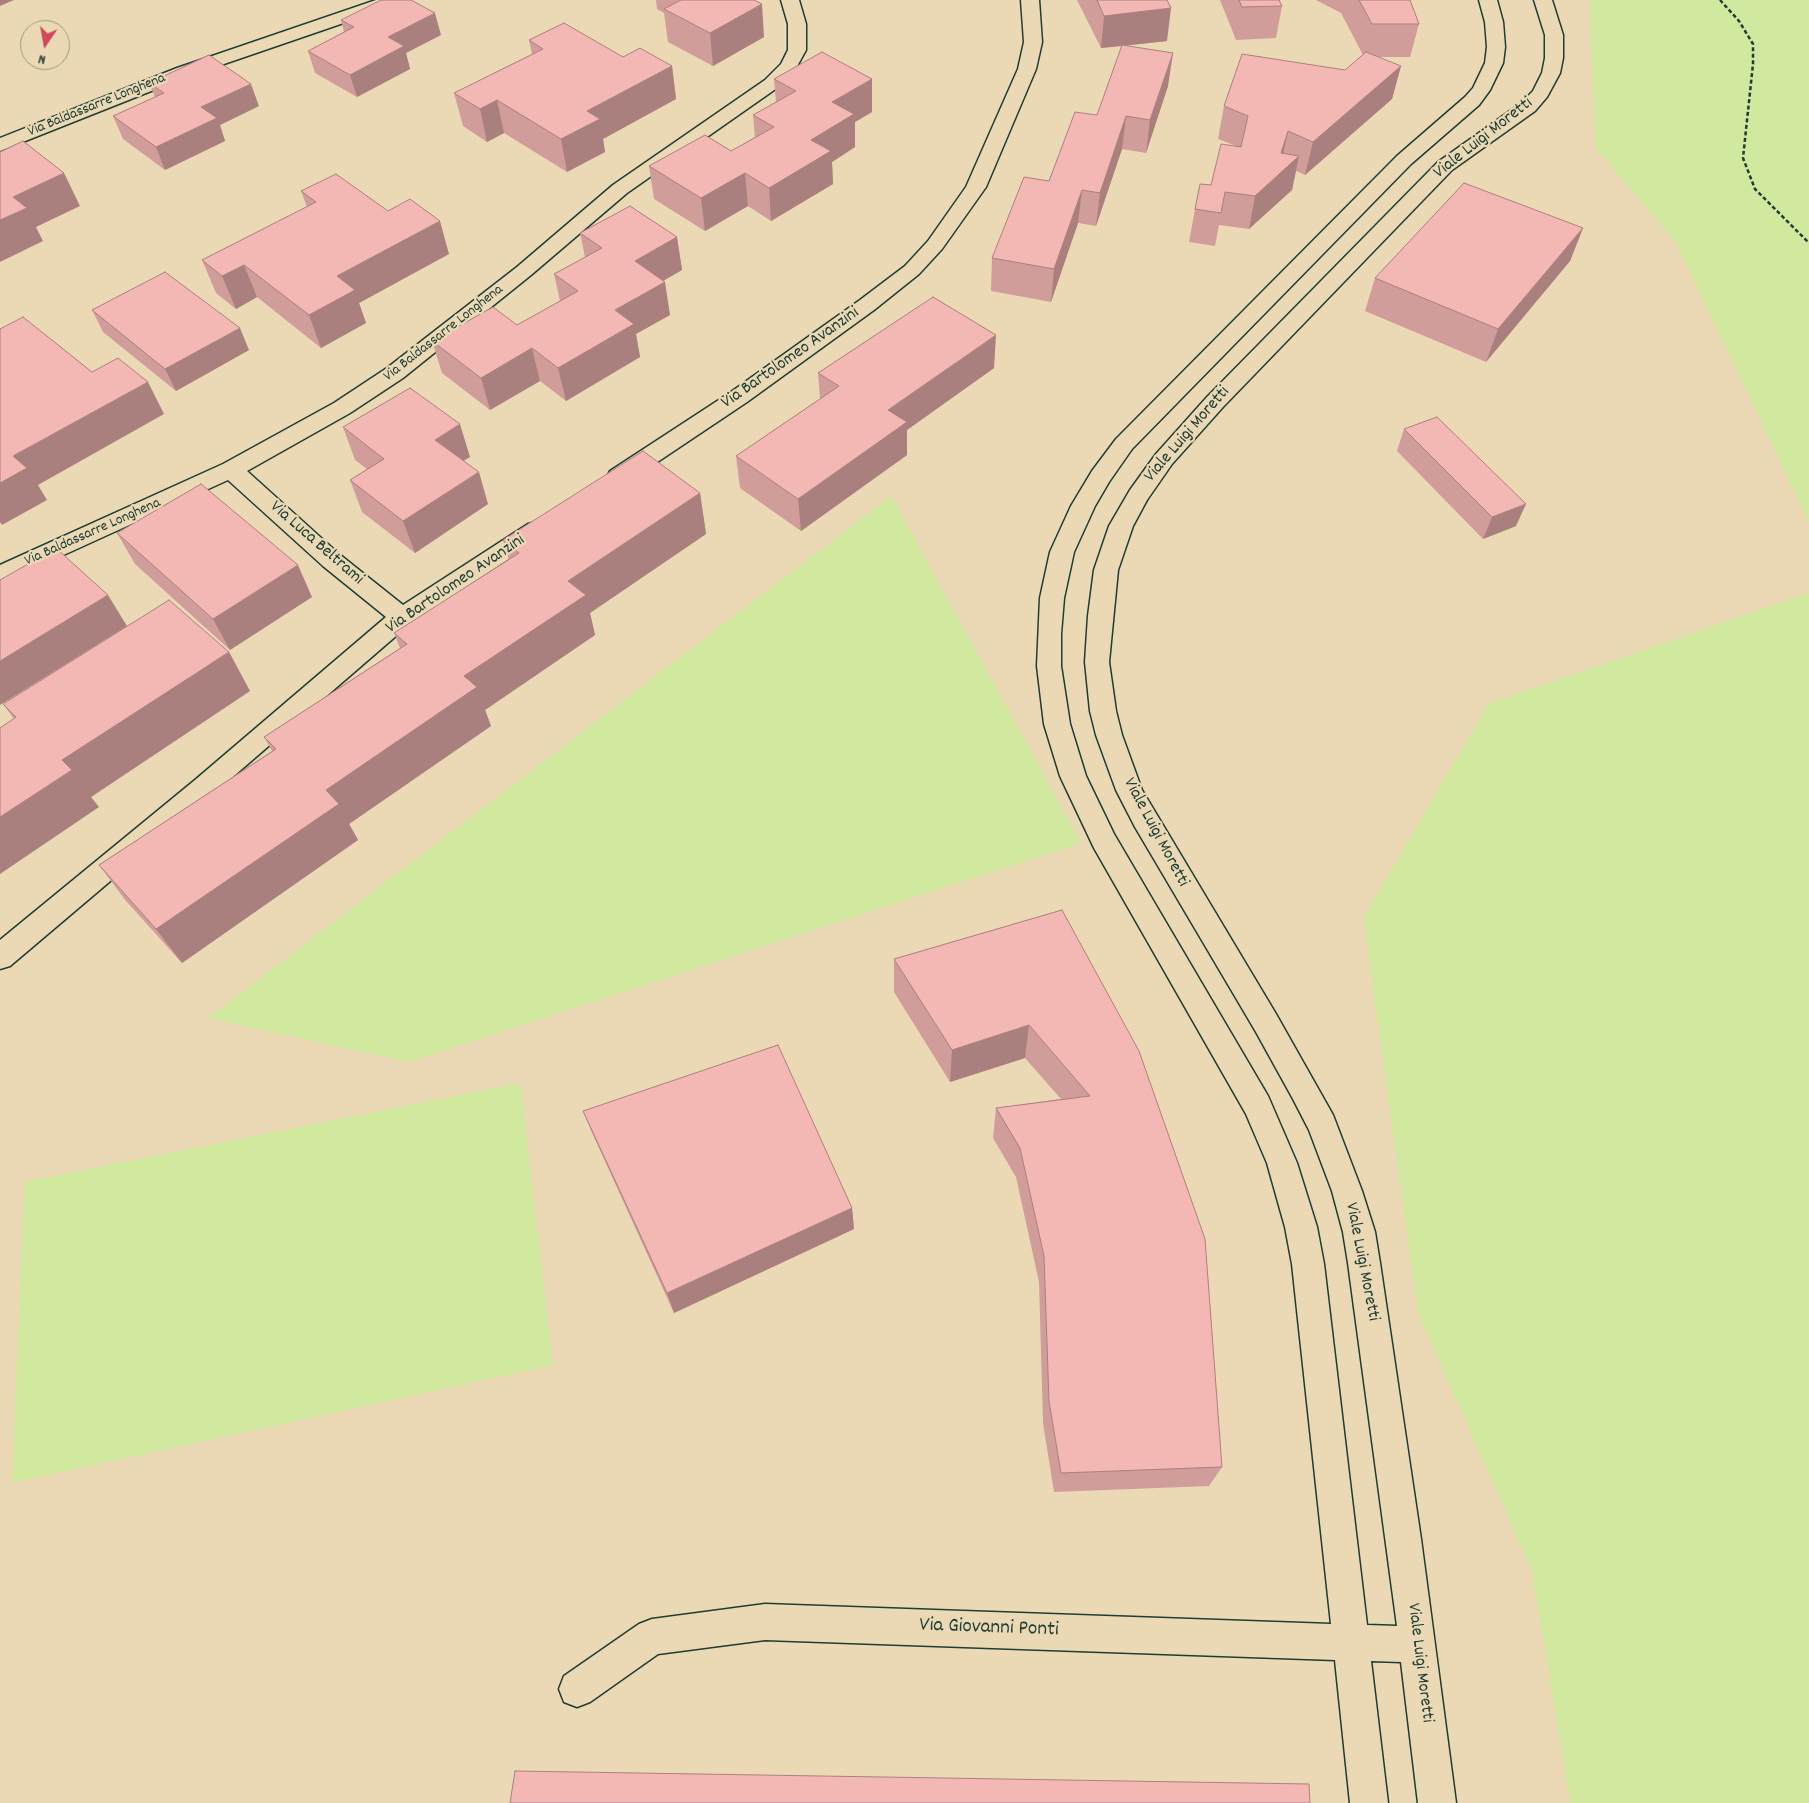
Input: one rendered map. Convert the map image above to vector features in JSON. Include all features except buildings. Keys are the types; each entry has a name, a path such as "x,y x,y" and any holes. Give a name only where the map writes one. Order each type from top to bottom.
{"street":[{"name":"Via Baldassarre Longhena","path":"0,145 183,72 393,0"},
{"name":"Via Baldassarre Longhena","path":"0,575 232,470 395,374 524,271 620,189 771,84 789,66 797,50 797,24 790,0"},
{"name":"Via Bartolomeo Avanzini","path":"599,490 739,397 867,306 912,270 936,245 976,186 1023,78 1031,55 1033,42 1030,0"},
{"name":"Viale Luigi Moretti","path":"1369,1803 1308,1264 1291,1192 1279,1156 1257,1106 1103,840 1080,791 1057,724 1049,666 1050,625 1058,566 1068,536 1100,477 1124,444 1404,160 1472,101 1481,90 1494,63 1496,48 1494,22 1488,0"},
{"name":"Viale Luigi Moretti","path":"1437,1803 1364,1263 1359,1232 1347,1191 1322,1125 1303,1090 1266,1023 1149,827 1129,790 1109,735 1103,711 1097,662 1106,570 1121,526 1138,496 1164,459 1215,402 1445,166 1537,99 1548,82 1554,58 1554,35 1535,11"},
{"path":"1536,64 1533,85 1537,99"},
{"name":"Via Luca Beltrami","path":"232,470 331,560 402,617"},
{"name":"Via Bartolomeo Avanzini","path":"0,957 204,787 402,617 550,522"},
{"name":"Via Giovanni Ponti","path":"578,1689 652,1637 765,1622 1352,1644 1417,1644"}],"path":[{"path":"1720,0 1739,21 1753,44 1754,64 1743,158 1756,188 1809,243"}],"green space":[{"path":"1589,0 1809,0 1809,523 1676,243 1595,147"},
{"path":"891,496 1081,843 409,1062 208,1018"},
{"path":"1809,593 1809,1803 1570,1803 1532,1572 1418,1313 1363,918 1488,704"},
{"path":"520,1083 553,1365 12,1483 24,1182"}]}
